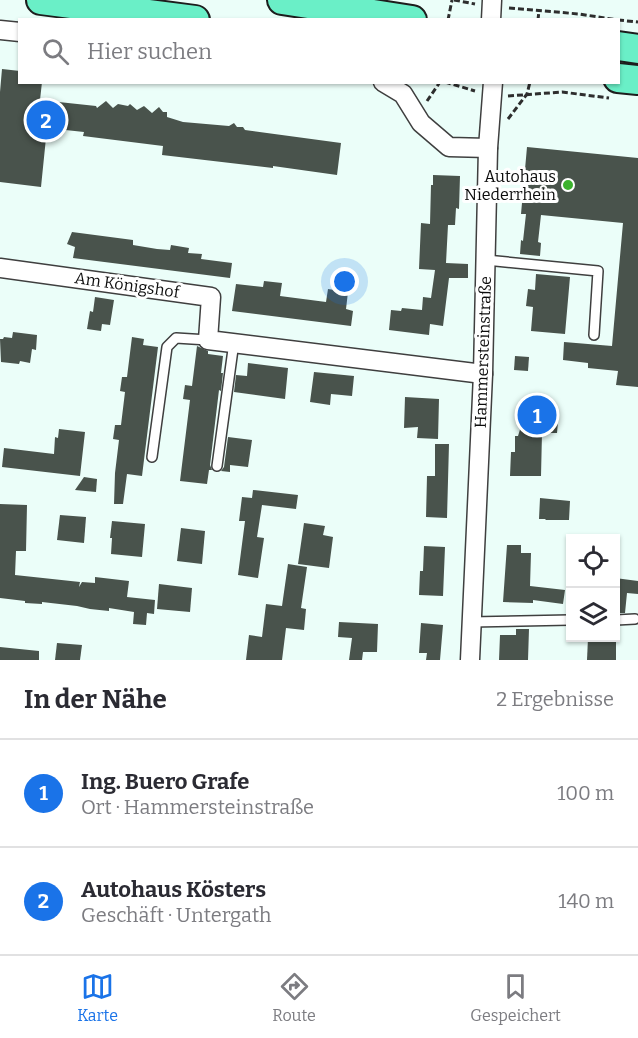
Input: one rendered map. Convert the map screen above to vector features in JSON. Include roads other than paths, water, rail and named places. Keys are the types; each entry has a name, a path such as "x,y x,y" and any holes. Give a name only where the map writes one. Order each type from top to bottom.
{"main road":[{"path":"42,0 180,18"},
{"path":"282,0 399,18"},
{"path":"620,46 638,49"},
{"path":"617,88 638,80"}],"street":[{"path":"0,30 18,32"},
{"path":"386,84 403,94 421,123 449,147 488,148"},
{"name":"Hammersteinstraße","path":"470,660 483,374 488,148 492,89"},
{"name":"Am Königshof","path":"0,268 211,297 208,340"},
{"path":"208,340 483,374"}],"lane":[{"path":"486,260 598,272 594,335"},
{"path":"152,457 167,347 176,338 208,340"},
{"path":"217,466 234,342"},
{"path":"620,620 634,619"},
{"path":"471,622 566,620"}],"place":[{"name":"Autohaus Kösters","path":"46,120"},
{"name":"Autohaus Niederrhein","path":"568,185"},
{"name":"Ing. Buero Grafe","path":"537,415"}]}
